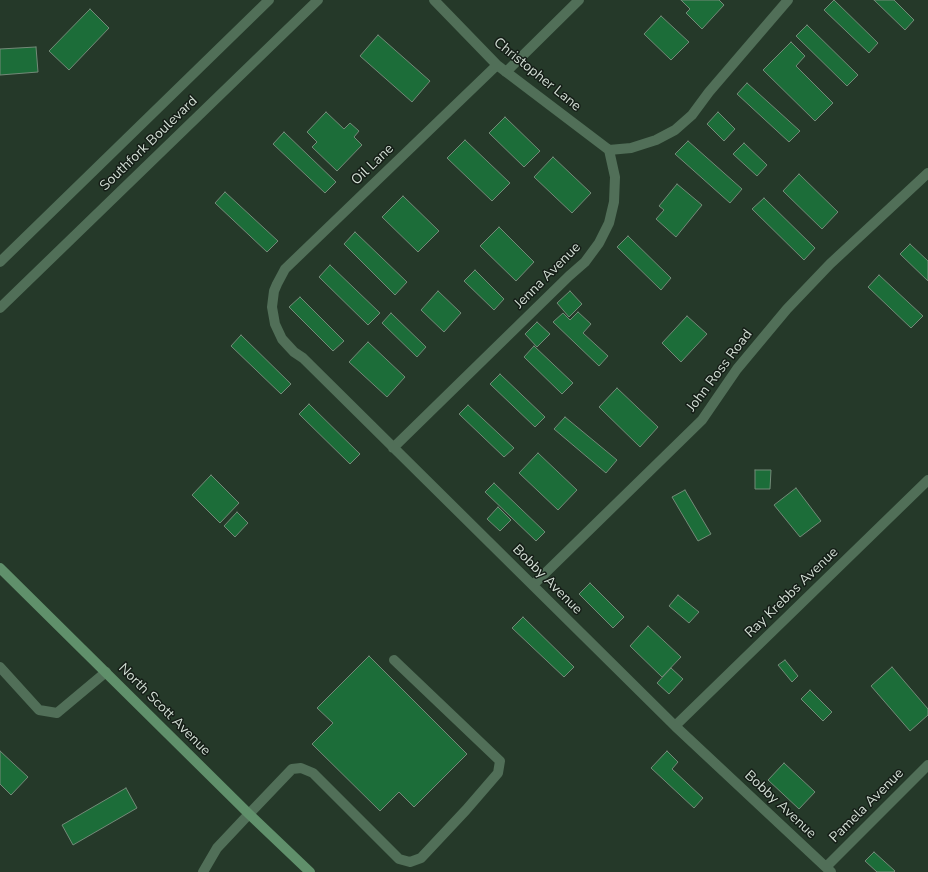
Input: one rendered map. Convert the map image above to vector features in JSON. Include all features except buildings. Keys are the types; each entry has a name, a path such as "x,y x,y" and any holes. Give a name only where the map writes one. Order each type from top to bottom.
{"main road":[{"name":"North Scott Avenue","path":"0,568 249,814 310,872"}],"street":[{"name":"Southfork Boulevard","path":"0,262 269,0"},
{"name":"Southfork Boulevard","path":"0,308 318,0"},
{"name":"Christopher Lane","path":"434,0 497,65 609,150"},
{"path":"506,72 579,0"},
{"path":"609,150 631,148 656,140 675,130 692,115 709,92 788,0"},
{"name":"Oil Lane","path":"274,291 285,269 497,65"},
{"name":"Jenna Avenue","path":"394,448 585,262 599,243 609,223 614,202 615,177 609,150"},
{"name":"John Ross Road","path":"532,585 702,420 737,369 787,309 830,264 928,173"},
{"name":"Bobby Avenue","path":"274,291 272,307 275,324 282,339 675,726 829,869"},
{"name":"Ray Krebbs Avenue","path":"675,726 928,480"},
{"path":"202,872 217,848 292,769 301,768 313,773 399,859 410,862 421,858 456,821 498,773 500,761 394,660"},
{"path":"0,668 39,710 57,713 106,672"},
{"name":"Pamela Avenue","path":"829,869 928,765"}]}
